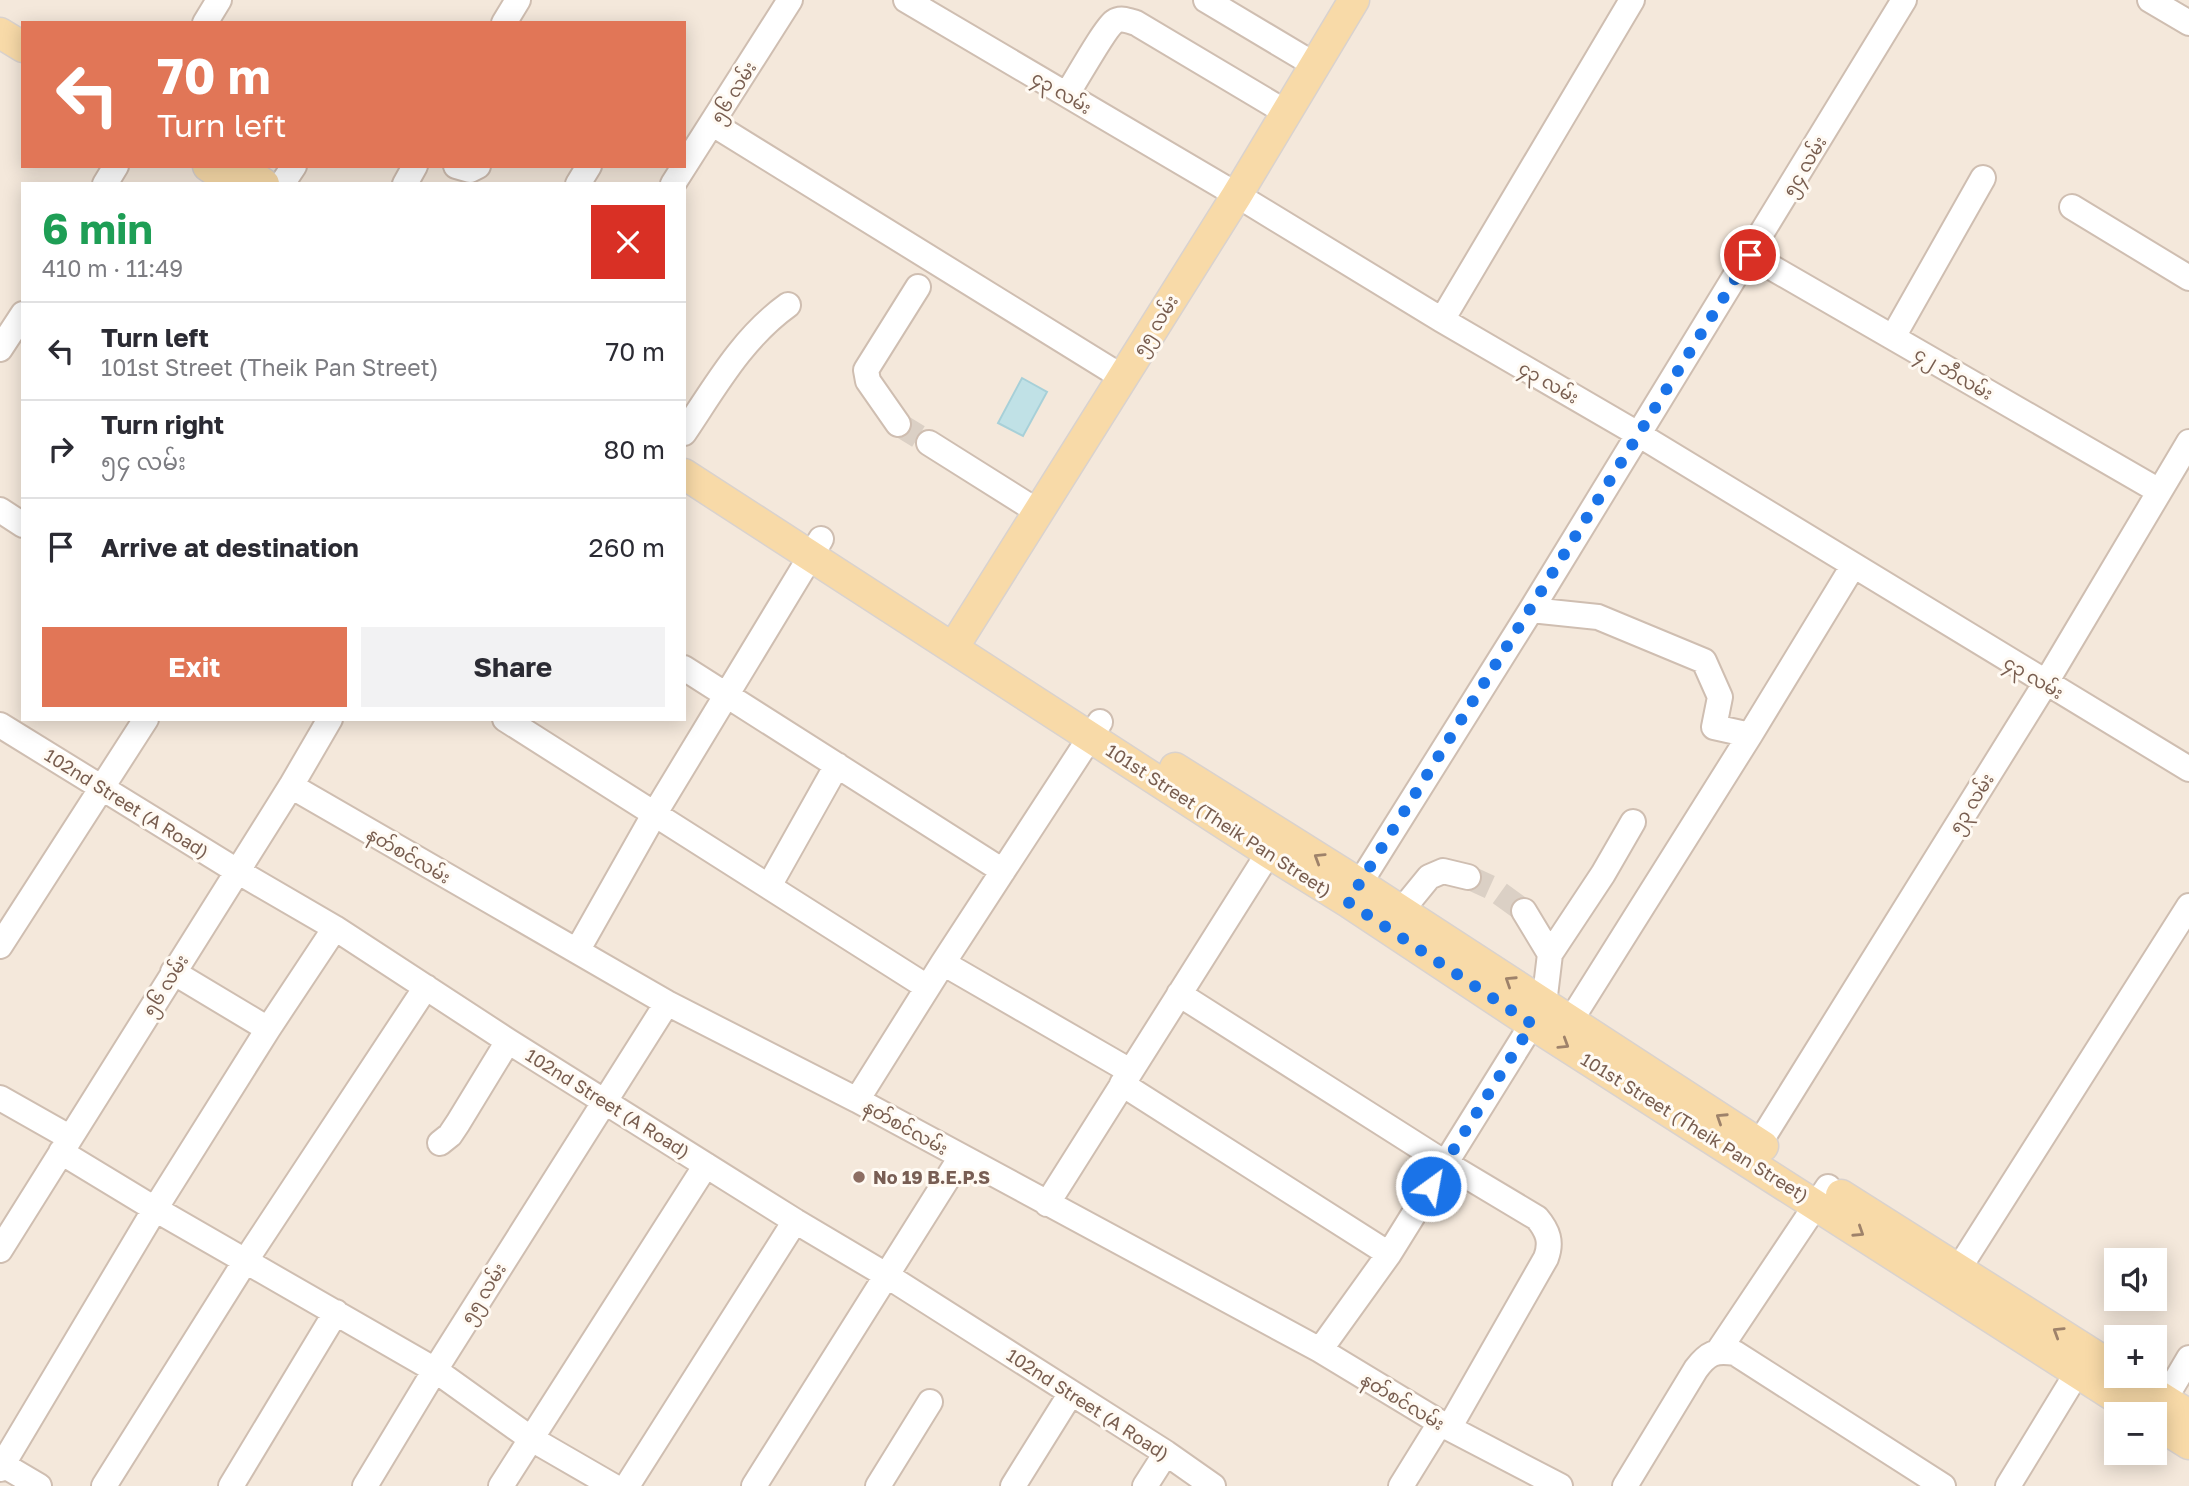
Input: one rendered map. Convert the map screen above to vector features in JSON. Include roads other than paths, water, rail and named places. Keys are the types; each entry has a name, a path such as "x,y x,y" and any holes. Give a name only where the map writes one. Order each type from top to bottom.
{"main road":[{"name":"၅၅ လမ်း","path":"958,640 1237,195 1354,0"},
{"path":"0,15 21,28"},
{"path":"0,33 21,46"},
{"path":"211,168 232,182"},
{"path":"240,168 261,182"},
{"name":"101st Street (Theik Pan Street)","path":"686,454 816,547 958,640 2084,1362 2139,1402"},
{"name":"101st Street (Theik Pan Street)","path":"686,475 816,547"},
{"name":"101st Street (Theik Pan Street)","path":"1354,893 1402,910 1538,1014 1571,1020 1754,1152"},
{"name":"101st Street (Theik Pan Street)","path":"2084,1362 2104,1366"},
{"name":"101st Street (Theik Pan Street)","path":"2167,1414 2189,1415"},
{"name":"101st Street (Theik Pan Street)","path":"2167,1425 2189,1444"}],"street":[{"path":"206,21 219,0"},
{"path":"505,21 518,0"},
{"name":"၅၆ လမ်း","path":"686,164 790,0"},
{"name":"၄၃ လမ်း","path":"906,0 1638,434 2045,684 2189,769"},
{"path":"1206,0 1315,65"},
{"path":"1442,320 1632,0"},
{"name":"၅၄ လမ်း","path":"1354,893 1750,255 1904,0"},
{"path":"2150,0 2189,23"},
{"path":"1067,94 1106,31 1114,21 1125,19 1287,113"},
{"path":"713,124 1122,377"},
{"path":"1893,337 1983,178"},
{"path":"2073,207 2189,278"},
{"name":"၄၂ ဘီလမ်း","path":"1750,255 2159,491"},
{"path":"898,424 868,381 866,370 918,287"},
{"path":"686,430 751,337 788,305"},
{"path":"0,349 16,319"},
{"name":"၅၃ လမ်း","path":"1754,1152 2045,684 2189,442"},
{"path":"929,443 1037,511"},
{"path":"0,510 21,524"},
{"path":"577,951 655,813 816,547"},
{"path":"1571,1020 1853,566"},
{"path":"1531,610 1598,617 1704,661 1720,697 1714,727 1750,735"},
{"path":"686,669 1003,871"},
{"path":"0,946 145,721"},
{"name":"၅၆ လမ်း","path":"0,1250 290,786 325,721"},
{"path":"508,721 927,987"},
{"name":"102nd Street (A Road)","path":"0,724 102,789 335,928 508,1041 886,1275 1166,1453 1213,1486"},
{"path":"857,1100 943,962 1095,729"},
{"path":"769,886 837,765"},
{"name":"နတ်စင်လမ်း","path":"290,786 667,1003 857,1100 1047,1205 1320,1350 1444,1426 1545,1483"},
{"path":"1320,1350 1389,1254 1538,1014 1550,954 1603,874 1633,822"},
{"path":"1047,1205 1274,844"},
{"path":"1402,910 1429,877 1443,871 1468,877"},
{"path":"1953,1279 2189,906"},
{"path":"1524,911 1550,954"},
{"path":"39,1486 1,1465 155,1209 335,928"},
{"path":"943,962 1126,1077 1389,1254"},
{"path":"173,972 268,1029"},
{"path":"104,1486 246,1260 426,987"},
{"path":"1179,994 1445,1163 1537,1218 1548,1235 1550,1248 1546,1258 1444,1426 1401,1486"},
{"name":"၅၅ လမ်း","path":"365,1486 435,1370 667,1003"},
{"path":"440,1143 458,1123 508,1041"},
{"path":"0,1098 155,1209 435,1370 530,1438 613,1486"},
{"path":"754,1486 961,1157"},
{"path":"500,1486 706,1165"},
{"path":"1719,1350 1822,1195"},
{"path":"627,1486 795,1221"},
{"path":"231,1486 336,1312"},
{"path":"1625,1486 1696,1369 1707,1355 1719,1350 1735,1353 1943,1486"},
{"path":"2161,1402 2189,1358"},
{"path":"2008,1486 2084,1362"},
{"path":"1013,1486 1071,1393"},
{"path":"878,1486 930,1402"},
{"path":"1144,1486 1166,1453"}],"water":[{"path":"1022,378 1047,392 1023,436 998,423"}],"tunnel":[{"path":"898,424 929,443"},
{"path":"1468,877 1492,888 1524,911"}],"place":[{"name":"No 19 B.E.P.S","path":"859,1177"}]}
